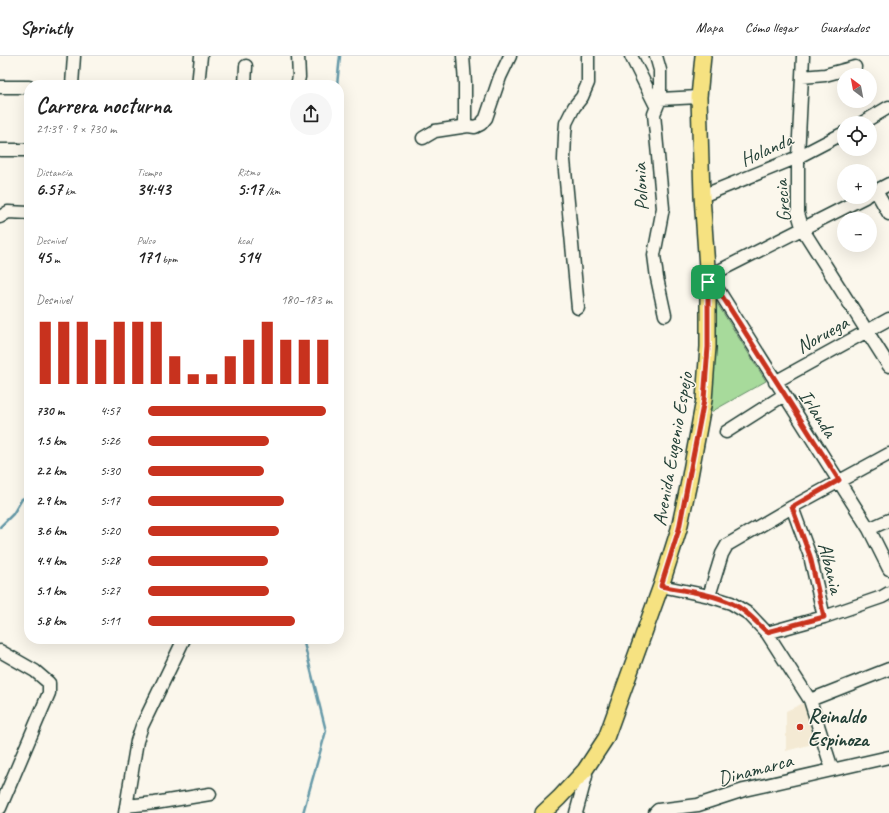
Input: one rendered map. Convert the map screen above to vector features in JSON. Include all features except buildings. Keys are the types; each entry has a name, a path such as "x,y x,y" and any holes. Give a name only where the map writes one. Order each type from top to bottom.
{"main road":[{"name":"Avenida Eugenio Espejo","path":"543,813 585,770 606,738 661,586 679,529 704,400 708,347 707,280 702,196 699,97 703,56"}],"street":[{"path":"72,80 74,56"},
{"path":"198,80 200,56"},
{"path":"298,56 298,80"},
{"path":"463,56 465,122 468,126"},
{"path":"423,138 435,131 468,126 475,127 481,124 486,118 500,76 510,56"},
{"path":"578,308 564,160 566,123 574,107 582,97 588,83 588,56"},
{"path":"632,56 658,102 699,97"},
{"name":"Polonia","path":"656,56 660,70 658,102 654,114 663,208 654,255 665,315"},
{"name":"Grecia","path":"803,56 798,157 798,213 803,230 889,366"},
{"path":"245,80 246,66"},
{"path":"802,77 825,75 855,67"},
{"path":"0,87 24,87"},
{"path":"874,116 889,107"},
{"name":"Holanda","path":"702,196 798,157 837,137"},
{"path":"0,150 24,150"},
{"path":"877,191 889,184"},
{"path":"877,198 889,214"},
{"path":"707,280 852,204"},
{"path":"3,214 24,213"},
{"name":"Irlanda","path":"707,280 717,288 775,382 839,480 869,529 889,569"},
{"name":"Noruega","path":"775,382 889,319"},
{"path":"726,432 784,395"},
{"path":"709,596 722,554 727,545 839,480 889,454"},
{"name":"Albania","path":"792,507 810,556 824,617"},
{"path":"869,529 889,520"},
{"path":"661,586 709,596 731,603 749,614 767,632 810,700 832,769"},
{"path":"767,632 824,617 882,597 889,593"},
{"path":"182,644 142,726 137,740 126,809 210,794"},
{"path":"0,651 35,671 49,683 49,693 0,808"},
{"path":"810,700 889,669"},
{"name":"Dinamarca","path":"655,813 658,810 698,805 744,790 889,757"},
{"path":"576,813 586,776 585,770"}],"shaded area":[{"name":"Reinaldo Espinoza","path":"808,701 820,742 786,751 786,711"}],"green space":[{"path":"713,297 766,381 711,412"}],"waterway":[{"path":"338,80 340,56"},
{"path":"0,527 13,514 24,498"},
{"path":"303,813 326,731 304,644"}],"place":[{"name":"Reinaldo Espinoza","path":"800,727"}],"route":[{"path":"708,282 717,288 775,382 839,480 792,507 810,556 824,617 767,632 749,614 731,603 709,596 661,586 679,529 704,400 708,347 708,282"}]}
